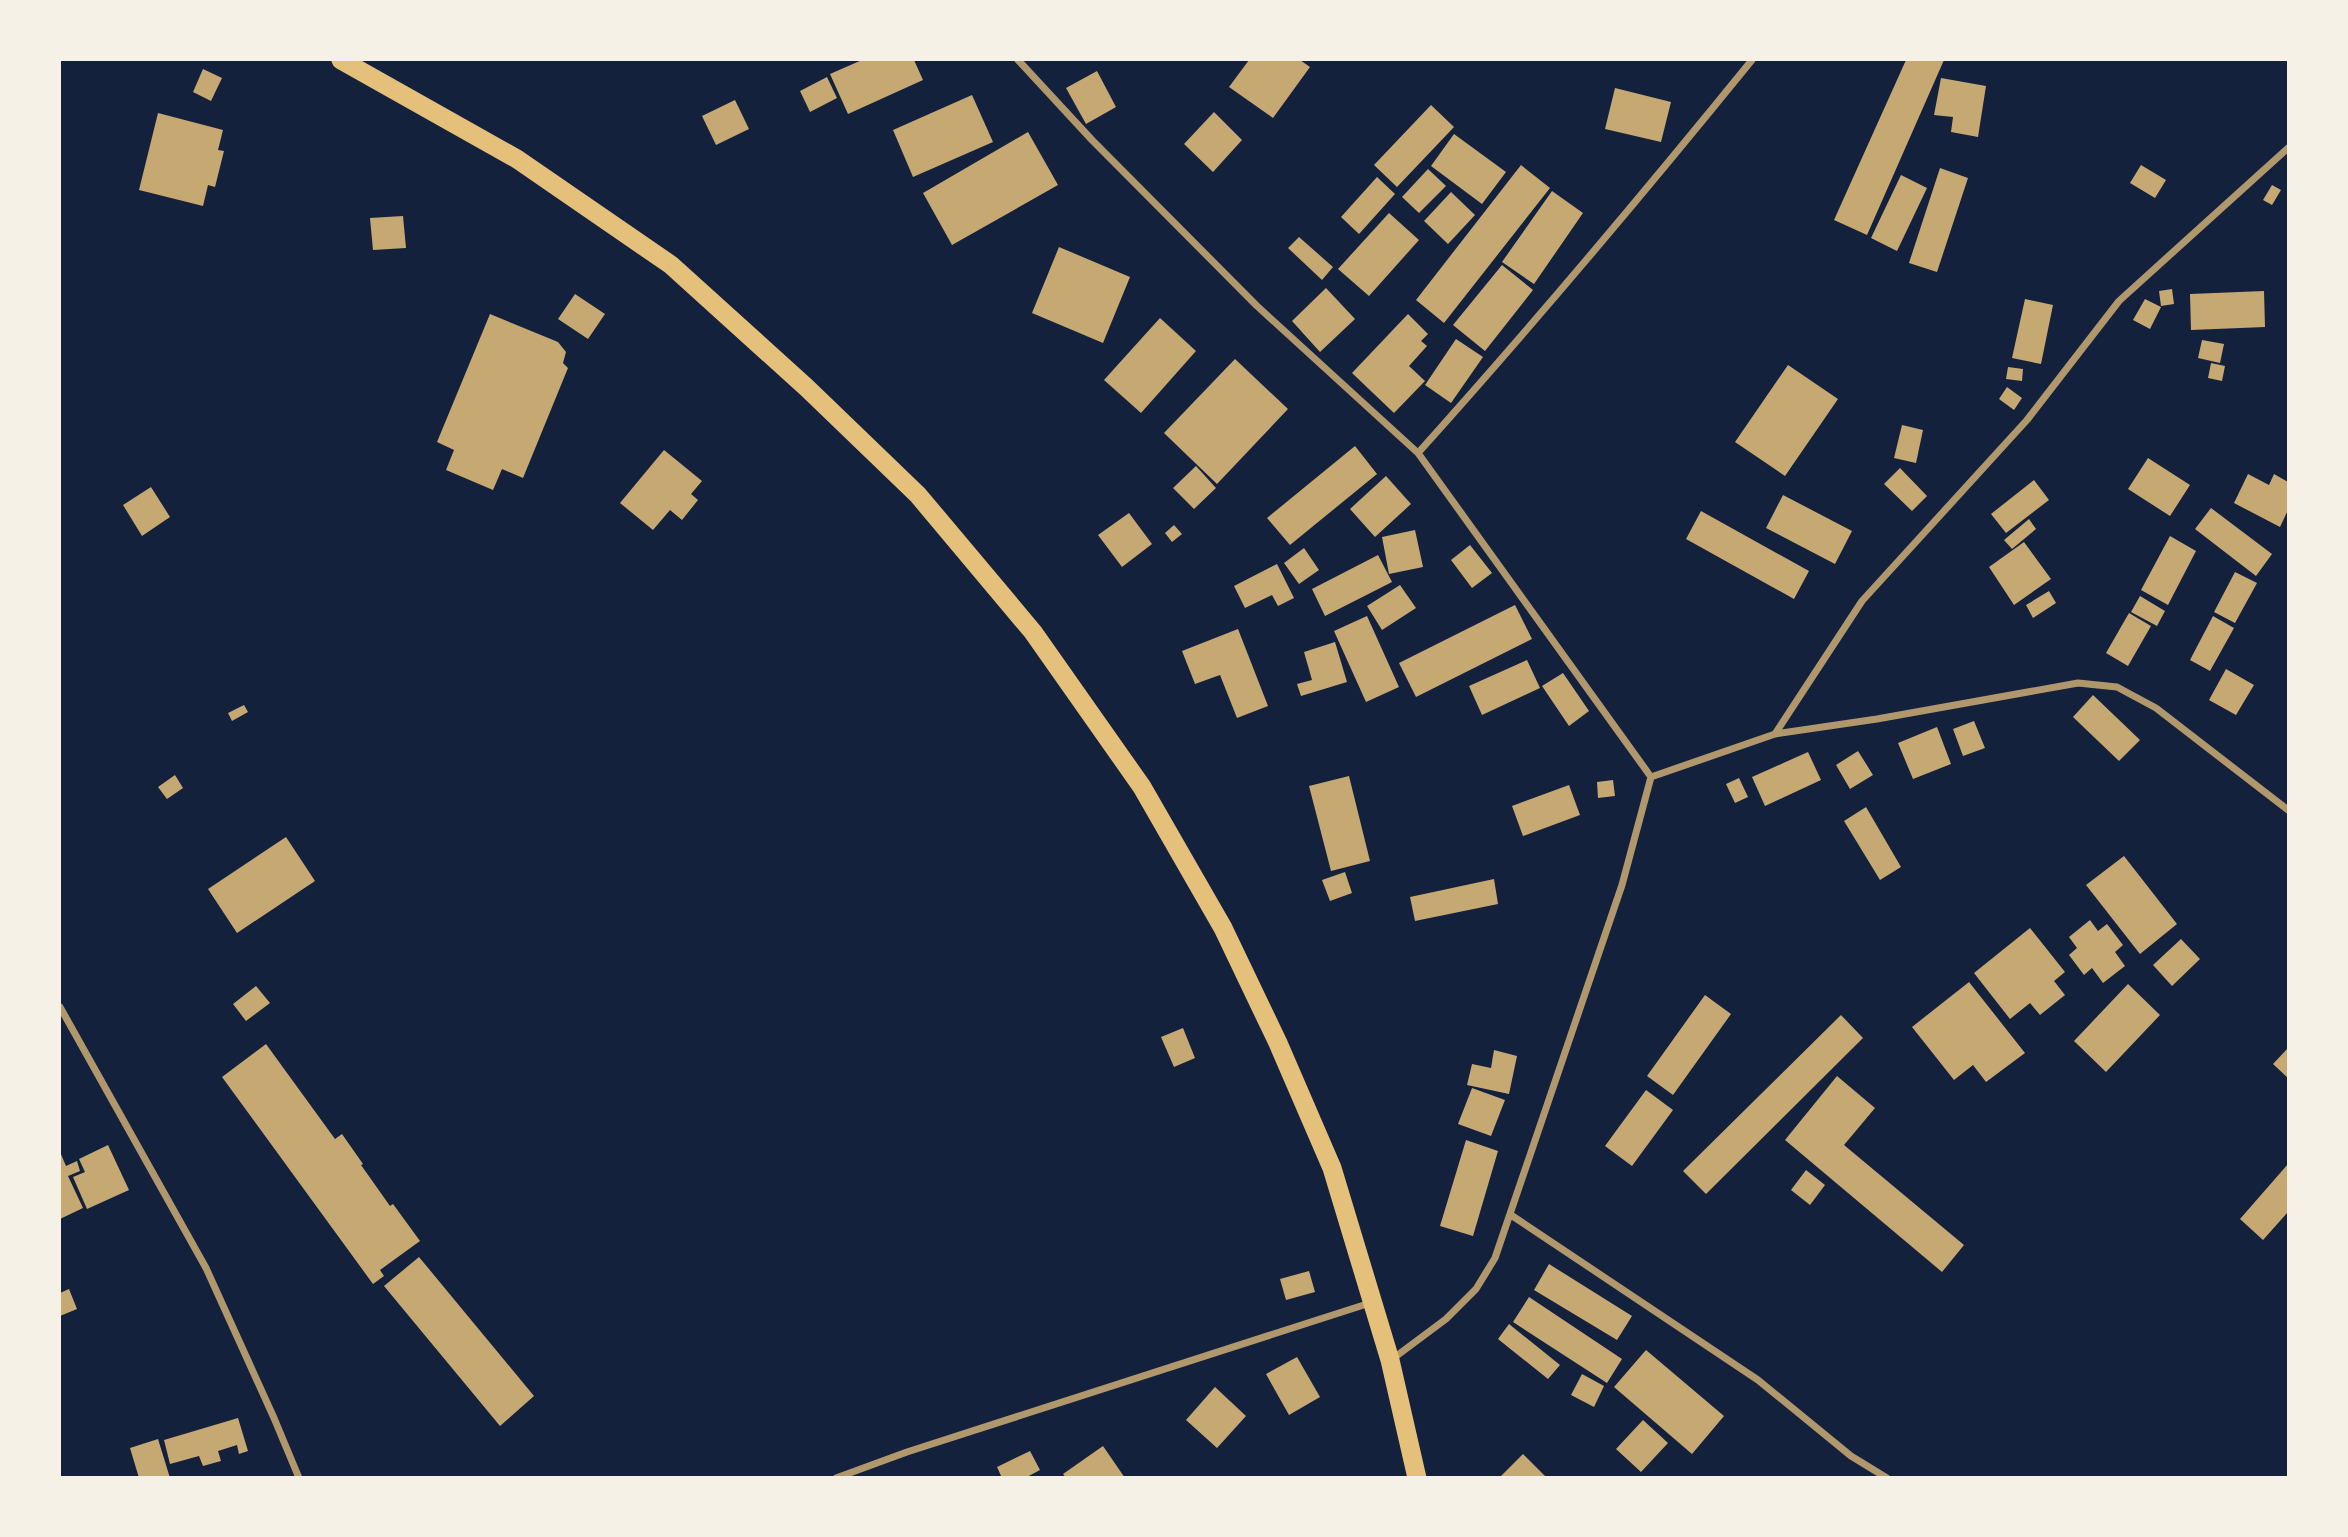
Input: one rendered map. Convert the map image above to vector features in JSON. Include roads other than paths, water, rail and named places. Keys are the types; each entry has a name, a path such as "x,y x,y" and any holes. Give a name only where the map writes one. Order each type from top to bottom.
{"highway":[{"path":"341,60 517,159 671,265 807,388 918,495 1033,632 1142,787 1223,928 1278,1043 1332,1168 1374,1301 1417,1478"}],"street":[{"path":"1018,60 1091,140 1257,306 1419,453 1651,777"},
{"path":"1419,453 1488,375 1752,60"},
{"path":"1775,734 1862,601 2027,420 2119,301 2288,148"},
{"path":"1651,777 1775,734 1877,719 2078,683 2117,687 2156,708 2288,810"},
{"path":"1390,1360 1446,1319 1476,1289 1496,1258 1622,884 1651,777"},
{"path":"60,1007 206,1268 299,1478"},
{"path":"1511,1215 1758,1380 1851,1456 1887,1478"},
{"path":"836,1478 907,1452 1374,1301"}]}
